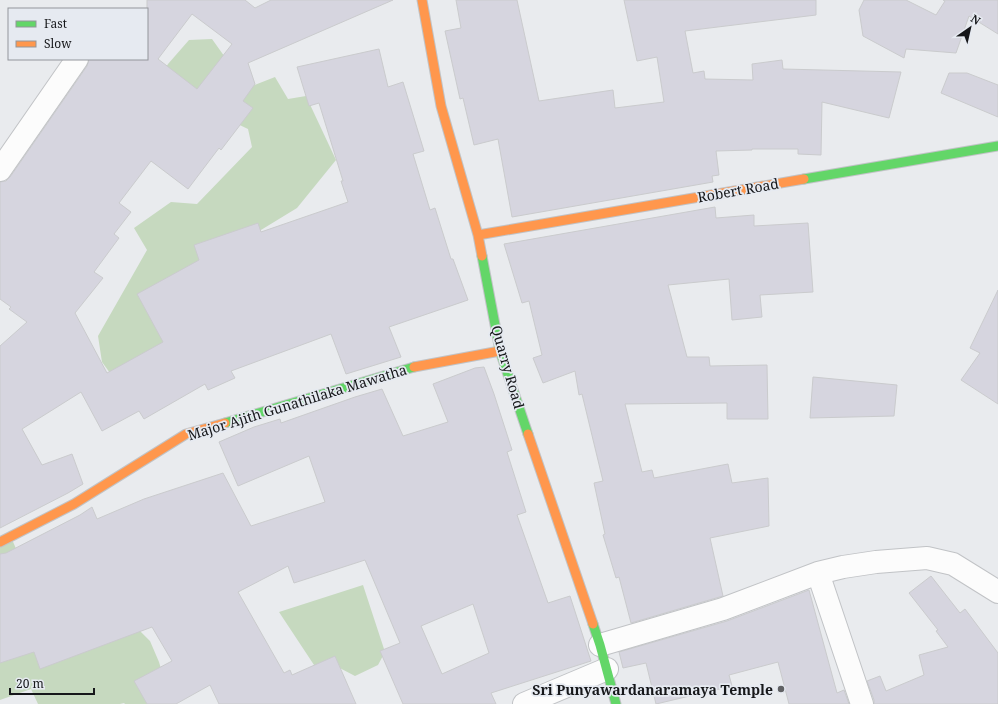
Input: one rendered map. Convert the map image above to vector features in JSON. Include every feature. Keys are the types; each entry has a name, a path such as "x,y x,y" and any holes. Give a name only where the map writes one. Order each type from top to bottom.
{"street":[{"name":"Quarry Road","path":"422,0 441,106 478,235 500,351 600,645 616,704"},
{"path":"0,170 76,60"},
{"name":"Robert Road","path":"478,235 998,146"},
{"name":"Major Ajith Gunathilaka Mawatha","path":"0,542 74,504 186,434 420,365 500,351"},
{"path":"600,645 723,610 818,573 843,567 876,562 927,558 953,564 998,592"},
{"path":"818,573 862,704"},
{"path":"524,704 606,669"}],"green space":[{"path":"212,39 247,88 275,77 288,99 306,96 336,160 297,208 205,264 221,318 118,384 102,362 98,336 147,250 134,228 171,202 197,204 252,147 248,129 202,107 150,93 168,64 189,40"},
{"path":"11,537 40,605 140,631 150,641 159,662 171,704 38,704 31,689 0,700 0,542"},
{"path":"363,585 385,652 378,665 355,676 334,665 316,668 279,612"}],"building":[{"path":"147,0 245,0 255,8 271,0 393,0 248,63 255,84 243,101 253,108 221,150 219,148 188,189 151,161 119,203 131,212 114,234 119,238 94,272 103,278 75,313 107,373 163,342 137,294 199,260 194,245 258,223 261,232 348,202 319,103 309,106 297,67 379,49 388,87 403,82 424,151 413,154 430,210 435,208 451,259 453,259 468,300 389,327 401,357 346,374 331,334 231,371 235,378 208,390 205,384 144,419 139,411 102,431 81,392 22,429 42,465 72,454 83,484 0,528 0,346 27,322 9,309 11,307 0,299 0,182 6,181 10,177 87,66 89,60 148,60","holes":["192,14 232,44 197,89 158,59"]},
{"path":"456,0 517,0 539,101 613,90 615,108 664,102 657,57 637,61 624,0 816,0 816,15 685,31 693,73 704,71 705,79 753,80 752,64 782,60 783,69 901,72 889,118 822,102 821,155 798,154 798,149 716,151 719,175 712,176 713,182 512,217 498,139 474,145 463,98 460,99 445,31 461,28"},
{"path":"864,0 906,0 936,15 945,1 943,0 998,0 998,34 969,16 956,53 906,49 904,58 863,36 859,10"},
{"path":"949,73 967,73 998,85 998,117 941,93"},
{"path":"715,207 716,218 754,215 754,226 808,223 813,292 760,295 762,317 732,320 729,279 668,285 687,357 709,357 710,366 767,365 768,419 727,419 727,403 625,404 642,472 652,470 654,478 728,464 732,483 768,478 769,526 710,538 723,596 631,623 619,577 616,578 603,535 605,534 594,483 603,481 582,394 579,395 575,371 543,383 533,358 542,355 529,301 522,303 504,244"},
{"path":"998,290 998,404 961,380 980,353 970,348"},
{"path":"484,367 512,450 507,452 526,512 517,515 548,603 570,596 591,661 491,693 496,704 403,704 380,651 400,643 365,560 294,583 288,566 238,592 284,673 290,670 292,675 335,656 356,704 219,704 210,685 176,704 147,704 134,681 172,661 152,627 40,669 34,652 0,663 0,554 6,553 80,515 92,507 97,519 144,499 223,473 251,526 325,502 309,456 238,486 219,442 254,427 280,419 281,423 382,389 403,436 448,422 433,384 475,368","holes":["473,604 489,653 442,674 421,626"]},
{"path":"813,377 897,385 894,416 810,418"},
{"path":"931,576 960,613 965,609 998,653 998,704 874,704 867,681 880,676 886,691 924,675 919,655 948,647 936,631 938,630 909,593"},
{"path":"809,590 837,693 844,690 849,704 789,704 778,662 729,675 732,686 656,704 646,663 623,668 619,652 727,621"}],"traffic: fast":[{"path":"804,179 998,146"},
{"path":"482,256 500,351 528,434"},
{"path":"225,423 414,367"},
{"path":"593,624 616,704"}],"traffic: slow":[{"path":"422,0 441,106 478,235 482,256"},
{"path":"478,235 804,179"},
{"path":"414,367 500,351"},
{"path":"0,542 74,504 186,434 225,423"},
{"path":"528,434 593,624"}],"place":[{"name":"Sri Punyawardanaramaya Temple","path":"781,689"}]}
